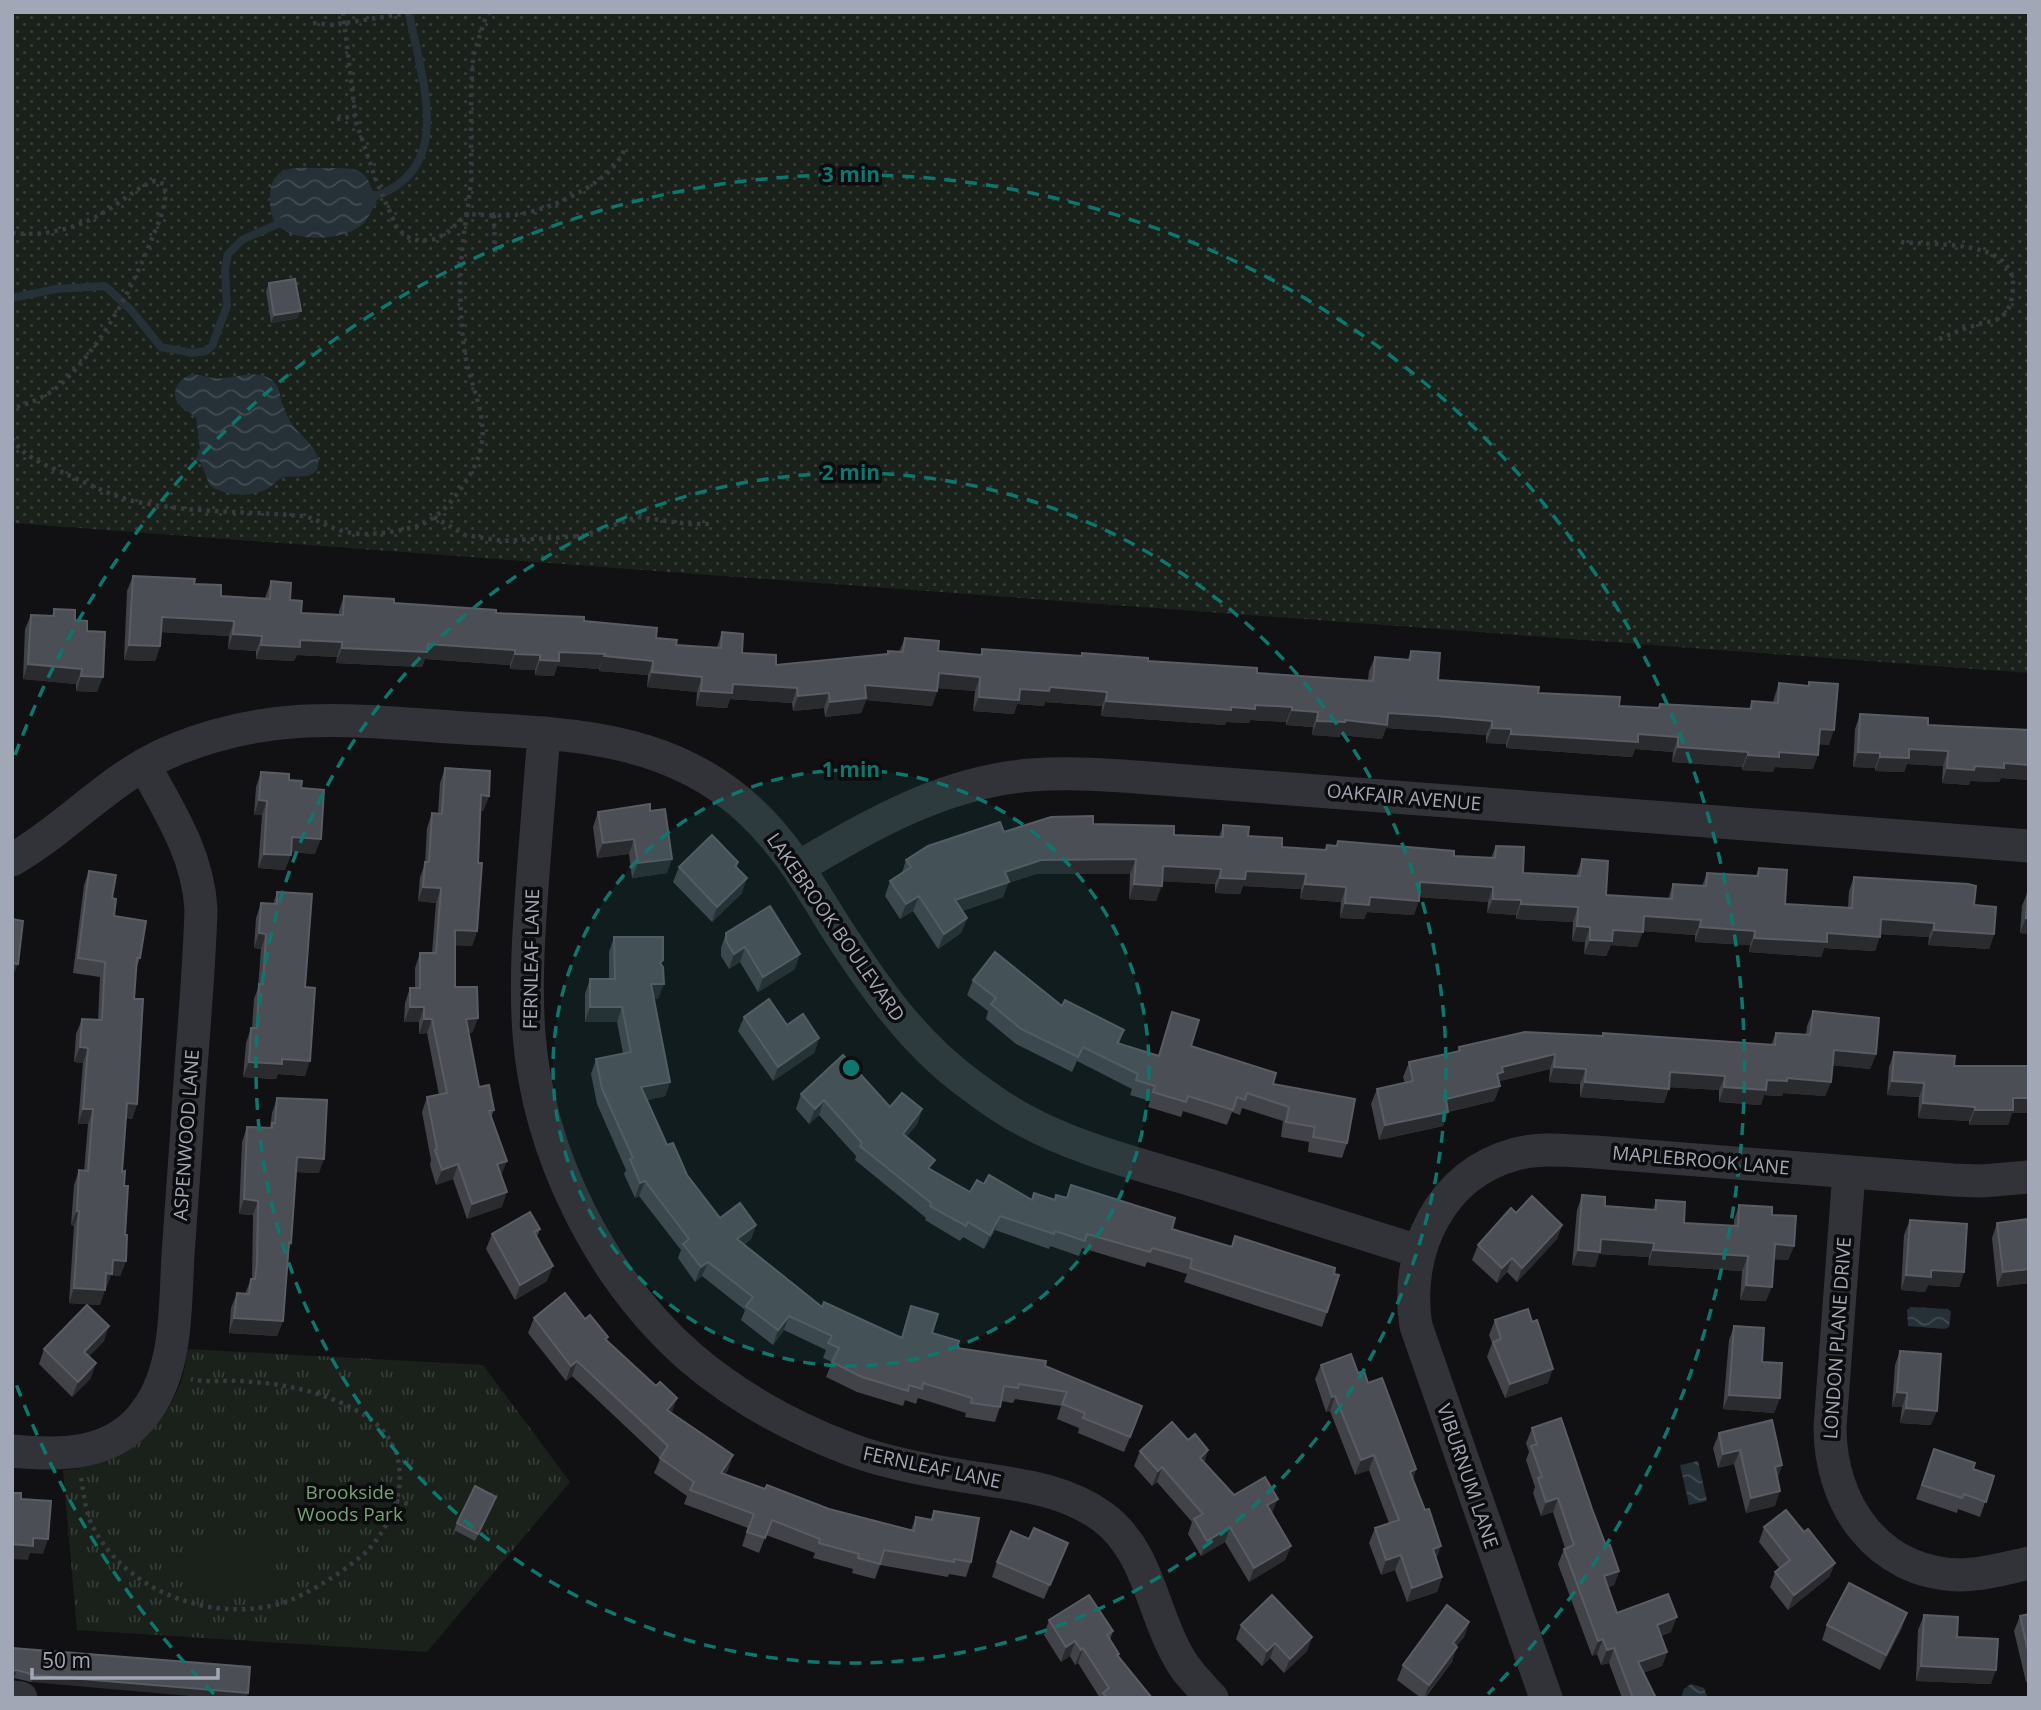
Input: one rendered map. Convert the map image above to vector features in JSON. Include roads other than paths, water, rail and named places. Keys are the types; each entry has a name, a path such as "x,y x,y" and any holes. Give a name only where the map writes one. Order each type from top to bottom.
{"street":[{"name":"LAKEBROOK BOULEVARD","path":"12,860 54,832 118,781 144,765 169,752 214,735 242,728 296,720 339,719 544,733 611,741 644,750 684,766 728,792 747,808 777,838 799,867 837,929 896,1015 965,1082 1021,1119 1104,1153 1418,1251"},
{"name":"FERNLEAF LANE","path":"544,733 528,944 530,1046 539,1102 556,1159 590,1230 611,1264 660,1327 689,1356 736,1392 780,1418 872,1457 1051,1491 1084,1504 1104,1518 1132,1549 1145,1574 1179,1659 1212,1698"},
{"name":"ASPENWOOD LANE","path":"12,1451 70,1466 118,1437 138,1422 147,1411 160,1386 172,1334 201,909 197,872 189,849 144,765"},
{"name":"OAKFAIR AVENUE","path":"799,867 885,817 929,798 993,780 1059,774 1149,778 2029,846"},
{"name":"MAPLEBROOK LANE","path":"1418,1251 1439,1209 1454,1191 1485,1166 1528,1151 1593,1152 1962,1180 2029,1177"},
{"name":"LONDON PLANE DRIVE","path":"1849,1172 1830,1446 1835,1478 1846,1504 1869,1535 1884,1548 1912,1564 1948,1574 1980,1573 2029,1563"},
{"name":"VIBURNUM LANE","path":"1418,1251 1413,1297 1419,1335 1546,1698"},
{"path":"12,1697 21,1698"}],"water":[{"path":"305,168 357,170 366,177 377,203 362,225 343,234 317,238 292,234 275,222 270,196 272,182 281,172"},
{"path":"193,374 221,378 256,374 271,379 278,388 292,424 317,456 316,471 308,476 284,477 267,489 246,495 231,494 210,486 200,461 195,460 200,449 196,417 182,408 175,393 179,383"},
{"path":"1911,1307 1948,1309 1951,1312 1949,1327 1908,1326 1907,1310"},
{"path":"1698,1461 1707,1501 1689,1505 1680,1465"},
{"path":"1691,1684 1704,1688 1708,1698 1681,1698 1684,1689"}],"waterway":[{"path":"364,200 394,188 413,170 424,148 427,122 425,95 409,12"},
{"path":"12,298 56,289 105,286 131,310 161,347 192,353 206,351 212,346 227,306 225,269 228,254 242,240 284,221"}],"park label":[{"name":"Brookside Woods Park","path":"350,1503"}]}
